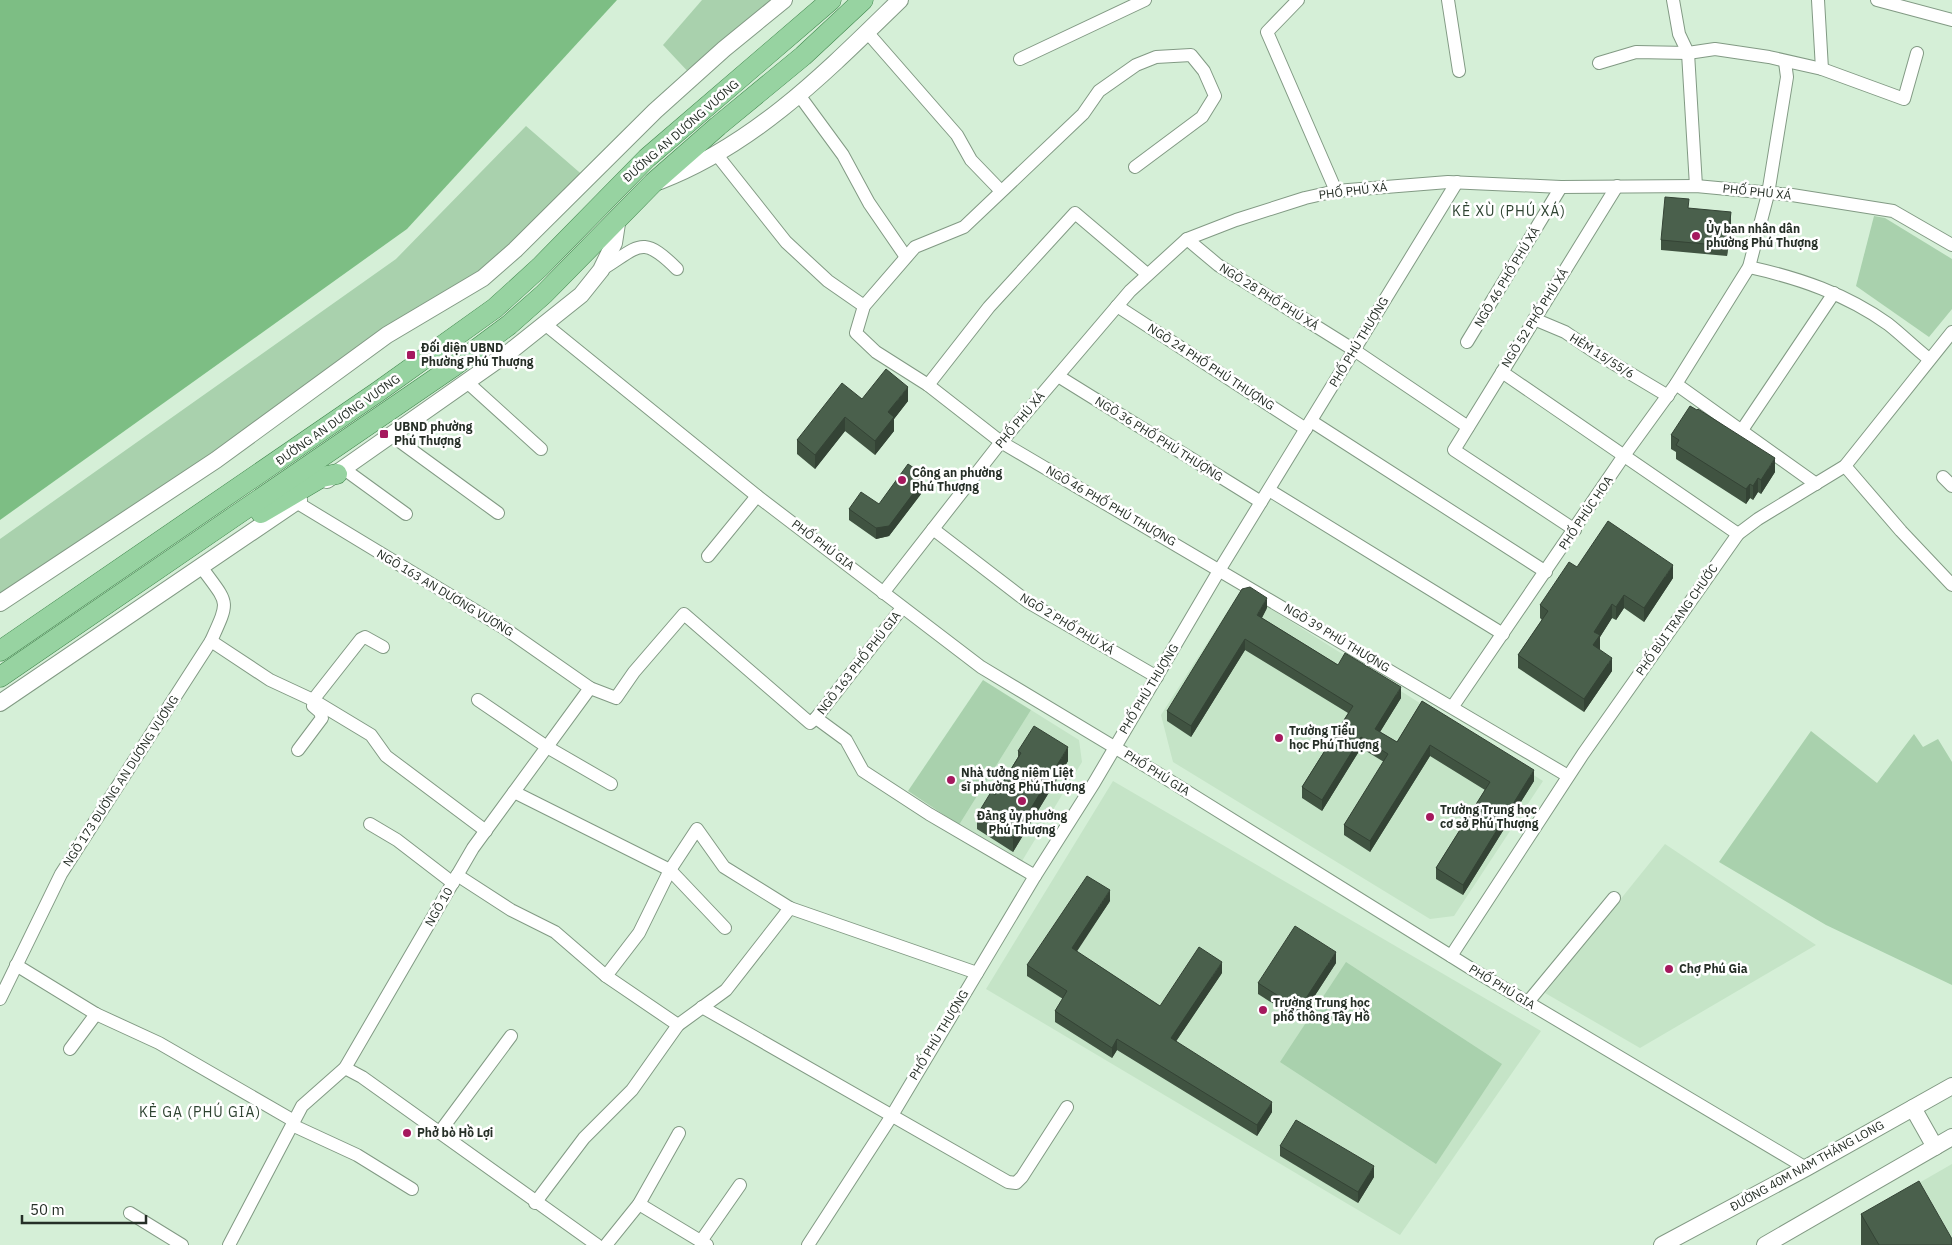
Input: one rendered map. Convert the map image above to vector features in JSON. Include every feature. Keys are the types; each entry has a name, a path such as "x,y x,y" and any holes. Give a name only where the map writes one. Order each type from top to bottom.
{"main road":[{"name":"ĐƯỜNG AN DƯƠNG VƯƠNG","path":"0,651 380,391 495,308 540,267 647,158 831,0"},
{"name":"ĐƯỜNG AN DƯƠNG VƯƠNG","path":"0,677 454,366 509,325 544,294 618,216 653,183 718,126 803,56 863,0"},
{"path":"202,538 229,532 240,527 322,477 340,471"},
{"path":"65,608 77,624"}],"street":[{"path":"0,603 216,460 387,335 483,278 515,250 654,111 724,49 784,0"},
{"name":"ĐƯỜNG AN DƯƠNG VƯƠNG","path":"653,183 687,170 716,155 799,95 900,0"},
{"path":"1020,59 1145,0"},
{"path":"1298,0 1267,32 1336,191"},
{"path":"1448,0 1459,71"},
{"path":"1673,0 1679,34 1688,53 1696,186"},
{"path":"1818,0 1822,69"},
{"path":"1877,0 1901,3 1952,20"},
{"path":"867,32 957,135 971,160 1000,190"},
{"path":"1599,63 1636,52 1688,53 1715,50 1769,57 1822,69 1904,99 1917,53"},
{"path":"716,155 786,242 828,282 864,306 915,248 964,227 1000,190 1083,114 1099,91 1136,65 1156,57 1191,55 1204,71 1215,96 1202,117 1134,167"},
{"name":"PHỐ PHÚC HOA","path":"1453,706 1575,530 1623,457 1668,396 1749,267 1768,194 1788,77 1785,62"},
{"path":"799,95 843,155 869,203 906,257"},
{"name":"PHỐ PHÚ XÁ","path":"883,593 1002,442 1117,306 1147,274 1187,239 1287,204 1336,191 1457,182 1561,187 1696,186 1792,195 1894,212 1952,245"},
{"name":"PHỐ PHÚ THƯỢNG","path":"808,1245 891,1116 1115,747 1220,569 1457,182"},
{"name":"NGÕ 52 PHỐ PHÚ XÁ","path":"1575,530 1454,450 1617,186"},
{"name":"NGÕ 46 PHỐ PHÚ XÁ","path":"1467,342 1561,187"},
{"path":"928,385 989,307 1075,214 1147,274"},
{"path":"0,703 202,568 467,382 546,324 580,295 601,270 614,243 618,216"},
{"name":"NGÕ 28 PHỐ PHÚ XÁ","path":"1187,239 1218,265 1354,350 1468,427"},
{"path":"601,270 636,247 644,245 652,248 677,269"},
{"path":"1749,267 1791,276 1834,293 1887,324 1929,359"},
{"path":"1742,430 1834,293"},
{"name":"NGÕ 46 PHỐ PHÚ THƯỢNG","path":"864,306 856,333 876,352 928,385 1002,442 1126,516 1220,569"},
{"name":"NGÕ 24 PHỐ PHÚ THƯỢNG","path":"1117,306 1546,572"},
{"name":"HẺM 15/55/6","path":"1534,320 1565,332 1596,354 1668,396"},
{"name":"PHỐ PHÚ GIA","path":"546,324 757,496 852,566 902,608 981,667 1115,747 1451,956 1806,1168"},
{"name":"PHỐ BÙI TRANG CHƯỚC","path":"1451,956 1568,776 1738,534 1846,466 1952,332"},
{"path":"1502,372 1623,457 1738,534"},
{"name":"NGÕ 36 PHỐ PHÚ THƯỢNG","path":"1058,376 1261,502"},
{"path":"467,382 541,450"},
{"path":"1676,384 1816,484"},
{"path":"391,435 498,513"},
{"path":"1846,466 1952,585"},
{"path":"340,471 406,514"},
{"path":"1269,490 1503,634"},
{"path":"708,556 757,496"},
{"name":"NGÕ 163 AN DƯƠNG VƯƠNG","path":"296,502 504,628 590,688 616,698 634,672 684,614 810,724 816,718"},
{"name":"NGÕ 2 PHỐ PHÚ XÁ","path":"933,529 1028,602 1157,676"},
{"name":"NGÕ 173 ĐƯỜNG AN DƯƠNG VƯƠNG","path":"0,999 60,876 211,641 225,610 225,602 202,568"},
{"name":"NGÕ 39 PHÚ THƯỢNG","path":"1220,569 1453,706"},
{"name":"NGÕ 163 PHỐ PHÚ GIA","path":"816,718 902,608"},
{"path":"298,750 322,718 320,712 313,706 314,700 361,639 366,637 383,647"},
{"path":"211,641 270,680 314,700 371,735 386,756 486,831"},
{"name":"NGÕ 10","path":"229,1245 302,1106 345,1068 455,879 486,831 590,688"},
{"path":"478,700 547,747 611,784"},
{"path":"1453,706 1568,776"},
{"path":"816,718 846,740 862,771 929,814 1035,876"},
{"path":"514,792 670,870 725,928"},
{"path":"370,824 455,879 555,932 606,976 678,1025"},
{"path":"606,976 639,933 670,870 697,829 724,867 790,908 977,972"},
{"path":"1528,1002 1614,898"},
{"path":"535,1203 584,1138 632,1090 678,1025 726,990 790,908"},
{"path":"16,965 96,1014 159,1043 293,1123 357,1155 412,1189"},
{"path":"702,1007 1008,1182 1016,1183 1022,1177 1067,1107"},
{"path":"70,1049 96,1014"},
{"path":"439,1133 511,1036"},
{"path":"345,1068 362,1077 535,1203 597,1245"},
{"name":"ĐƯỜNG 40M NAM THĂNG LONG","path":"1662,1245 1806,1168 1952,1086"},
{"path":"1913,1108 1935,1147"},
{"path":"606,1245 639,1204 679,1133"},
{"path":"1765,1245 1952,1137"},
{"path":"639,1204 704,1243 740,1185"},
{"path":"130,1213 182,1245"}],"shaded area":[{"path":"0,0 617,0 407,229 0,520"},
{"path":"702,0 784,0 693,77 663,45"},
{"path":"526,126 586,178 483,278 0,603 0,539 396,259"},
{"path":"1874,216 1885,218 1952,259 1952,309 1929,337 1856,286"},
{"path":"1241,590 1543,781 1454,916 1430,919 1173,762 1161,715"},
{"path":"983,680 1031,710 959,825 908,791"},
{"path":"1031,710 1079,740 1082,762 1022,861 959,825"},
{"path":"1811,731 1877,783 1914,734 1923,747 1938,739 1952,762 1952,985 1826,925 1719,862"},
{"name":"Trường Trung học phổ thông Tây Hồ","path":"1113,781 1541,1031 1400,1235 986,989"},
{"name":"Chợ Phú Gia","path":"1665,844 1816,945 1640,1048 1545,993"},
{"path":"1346,962 1502,1064 1436,1164 1280,1062"},
{"path":"1952,1164 1952,1245 1905,1191"}],"building":[{"name":"Ủy ban nhân dân phường Phú Thượng","path":"1665,197 1689,199 1688,208 1731,212 1727,246 1661,240"},
{"path":"886,369 908,387 888,412 894,417 875,441 845,417 815,455 797,440 842,383 862,399"},
{"path":"1690,406 1698,409 1775,458 1761,480 1758,478 1753,486 1750,484 1746,489 1676,445 1679,440 1671,435"},
{"path":"908,464 917,470 921,483 889,526 876,528 849,509 861,492 879,504"},
{"path":"1608,521 1673,565 1644,608 1624,595 1616,607 1612,604 1594,632 1600,635 1593,645 1612,658 1584,699 1518,655 1548,611 1540,605 1569,562 1577,567"},
{"path":"1250,587 1267,598 1257,615 1338,665 1345,653 1401,687 1375,729 1397,742 1422,701 1534,770 1463,885 1436,868 1490,782 1430,745 1370,841 1344,825 1388,754 1361,737 1322,800 1302,787 1353,706 1245,639 1191,726 1167,711 1242,589"},
{"name":"Đảng ủy phường Phú Thượng","path":"1034,726 1068,747 1013,838 977,815 991,792 995,795 1021,753 1018,751"},
{"path":"1087,876 1110,890 1072,948 1160,1006 1199,947 1222,962 1171,1038 1272,1102 1257,1125 1117,1039 1112,1048 1055,1011 1067,991 1027,965"},
{"path":"1295,926 1336,952 1299,1009 1258,983"},
{"path":"1296,1120 1374,1166 1358,1192 1280,1146"},
{"path":"1919,1181 1952,1239 1952,1245 1879,1245 1861,1214"}],"place":[{"name":"Ủy ban nhân dân phường Phú Thượng","path":"1696,236"},
{"name":"Đối diện UBND Phường Phú Thượng","path":"411,355"},
{"name":"UBND phường Phú Thượng","path":"384,434"},
{"name":"Công an phường Phú Thượng","path":"902,480"},
{"name":"Trường Tiểu học Phú Thượng","path":"1279,738"},
{"name":"Nhà tưởng niệm Liệt sĩ phường Phú Thượng","path":"951,780"},
{"name":"Đảng ủy phường Phú Thượng","path":"1022,801"},
{"name":"Trường Trung học cơ sở Phú Thượng","path":"1430,817"},
{"name":"Chợ Phú Gia","path":"1669,969"},
{"name":"Trường Trung học phổ thông Tây Hồ","path":"1263,1010"},
{"name":"Phở bò Hồ Lợi","path":"407,1133"}],"district":[{"name":"KẺ XÙ (PHÚ XÁ)","path":"1509,211"},
{"name":"KẺ GẠ (PHÚ GIA)","path":"200,1112"}]}
